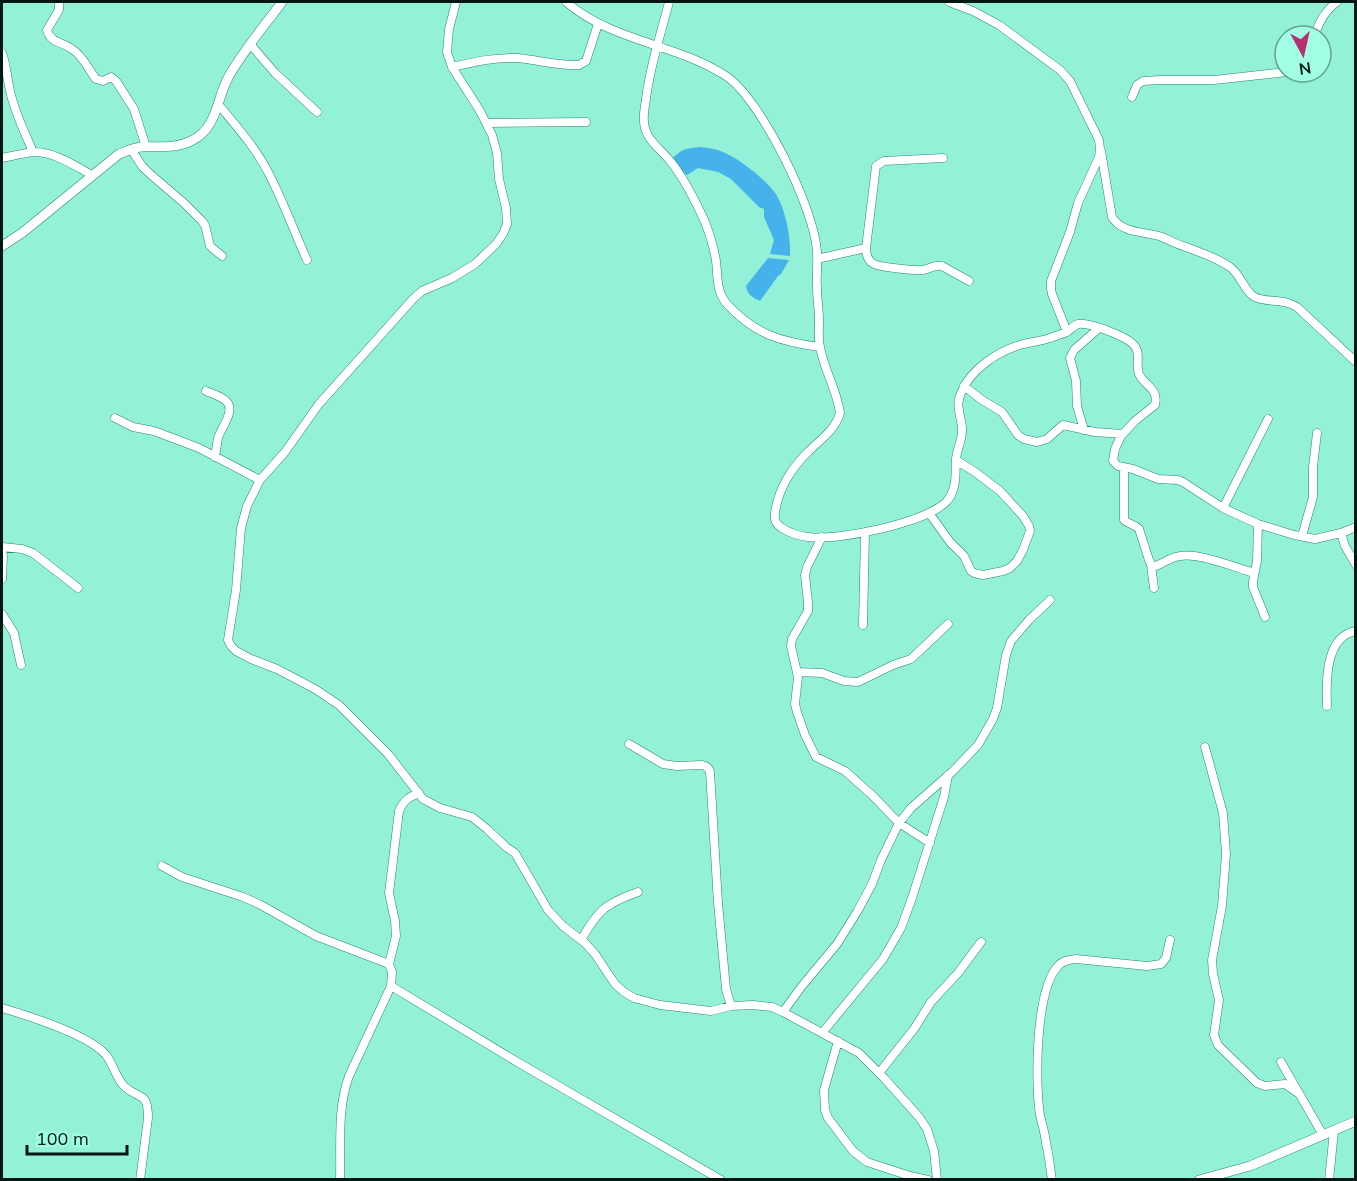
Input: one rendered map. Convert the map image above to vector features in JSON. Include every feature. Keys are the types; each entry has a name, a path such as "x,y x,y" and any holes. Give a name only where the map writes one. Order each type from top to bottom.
{"street":[{"path":"59,2 59,10 47,30 50,37 78,53 96,79 103,81 111,77 116,81 136,114 146,147"},
{"path":"2,246 42,218 113,157 131,149 176,146 190,142 202,134 211,124 229,77 282,2"},
{"path":"456,2 447,39 447,52 452,67 487,123 496,153 507,224 503,234 476,264 422,291 413,299 319,404 285,452 260,480 247,506 241,528 236,590 228,640 236,651 315,688 339,705 388,754 423,799 440,808 472,817 515,853 548,910 595,954 615,984 634,998 660,1005 711,1011 731,1006 772,1007 859,1053 919,1117 927,1129 934,1151 937,1179"},
{"path":"566,2 598,24 631,38 662,47 728,77 748,97 765,121 805,204 815,239 820,347 840,409 839,417 823,438 796,464 787,477 778,498 774,517 776,522 786,530 808,537 865,532 899,524 929,513 947,501 953,492 956,460 962,436 958,400 964,386 987,362 999,354 1023,344 1067,332 1078,324 1099,328 1133,344 1138,354 1139,374 1156,397 1155,405 1123,434 1113,456 1115,464 1158,479 1178,480 1222,508 1258,524 1302,536 1315,539 1356,527"},
{"path":"669,2 646,92 644,121 649,138 671,162 684,182 712,239 720,294 725,303 763,334 792,344 820,347"},
{"path":"948,2 978,13 999,25 1060,70 1070,81 1099,140 1112,217 1116,224 1133,231 1164,238 1214,258 1231,268 1254,296 1291,303 1356,362"},
{"path":"1319,24 1322,16 1337,2"},
{"path":"452,67 501,58 579,66 586,61 598,24"},
{"path":"251,45 275,73 317,112"},
{"path":"2,53 15,111 33,152"},
{"path":"1132,97 1137,85 1143,81 1214,80 1273,74"},
{"path":"219,105 243,133 269,174 307,260"},
{"path":"487,123 586,122"},
{"path":"131,149 142,166 202,221 210,246 222,256"},
{"path":"1067,332 1052,294 1052,281 1078,203 1099,157 1100,149"},
{"path":"2,158 33,152 52,156 92,175"},
{"path":"943,158 884,161 876,166 867,255 869,260 877,266 920,270 937,265 969,282"},
{"path":"817,260 866,248"},
{"path":"1084,430 1077,406 1076,381 1070,358 1074,351 1099,328"},
{"path":"964,386 1002,412 1018,435 1024,439 1037,442 1047,439 1063,426 1123,434"},
{"path":"206,391 227,401 229,406 228,416 218,437 215,456"},
{"path":"115,418 133,427 164,434 215,456 260,480"},
{"path":"1222,508 1268,418"},
{"path":"1302,536 1313,497 1313,468 1317,433"},
{"path":"929,513 950,542 964,556 974,573 983,575 1010,568 1023,550 1030,531 1023,516 1000,491 956,460"},
{"path":"1124,468 1124,520 1139,529 1151,565 1154,588"},
{"path":"1258,524 1257,561 1253,587 1265,617"},
{"path":"863,625 865,532"},
{"path":"1341,532 1345,546 1356,566"},
{"path":"822,537 805,575 808,611 792,639 791,646 798,686 795,704 800,720 816,757 845,771 873,795 899,823 930,843"},
{"path":"2,579 2,548 22,549 33,553 78,588"},
{"path":"1151,565 1157,566 1174,557 1189,556 1200,557 1254,573"},
{"path":"783,1012 837,944 857,912 899,823 911,808 948,776 978,745 997,708 1006,655 1011,641 1050,600"},
{"path":"2,614 14,633 21,664"},
{"path":"797,672 822,673 844,681 858,682 911,659 948,624"},
{"path":"1327,706 1326,678 1331,657 1344,635 1356,631"},
{"path":"629,744 663,764 702,765 709,768 725,983 731,1006"},
{"path":"1205,747 1223,813 1226,854 1222,906 1212,960 1218,1000 1214,1029 1215,1040 1228,1056 1257,1083 1264,1086 1285,1084 1298,1093"},
{"path":"822,1033 883,959 901,928 944,798 948,776"},
{"path":"340,1179 342,1100 349,1076 391,986 392,972 389,964 396,936 389,893 399,811 403,802 419,793"},
{"path":"162,866 182,877 243,897 316,936 389,964"},
{"path":"581,940 604,907 638,892"},
{"path":"1052,1179 1040,1115 1038,1088 1039,1031 1046,992 1052,976 1058,966 1066,960 1147,966 1161,964 1166,958 1170,940"},
{"path":"879,1073 932,1002 981,942"},
{"path":"391,986 519,1063 721,1179"},
{"path":"2,1008 52,1024 91,1043 107,1056 126,1088 143,1098 148,1109 140,1179"},
{"path":"838,1041 825,1090 825,1110 828,1119 853,1151 867,1162 910,1176 928,1179"},
{"path":"1281,1062 1323,1135"},
{"path":"1199,1179 1250,1166 1356,1120"},
{"path":"1329,1179 1334,1131"}],"water":[{"path":"700,147 724,152 740,161 755,172 773,191 785,217 789,233 790,256 770,254 774,240 764,217 764,209 759,207 731,179 718,172 698,168 687,175 681,170 673,158 685,150"},
{"path":"768,258 789,260 760,301 751,295 746,286"}]}
